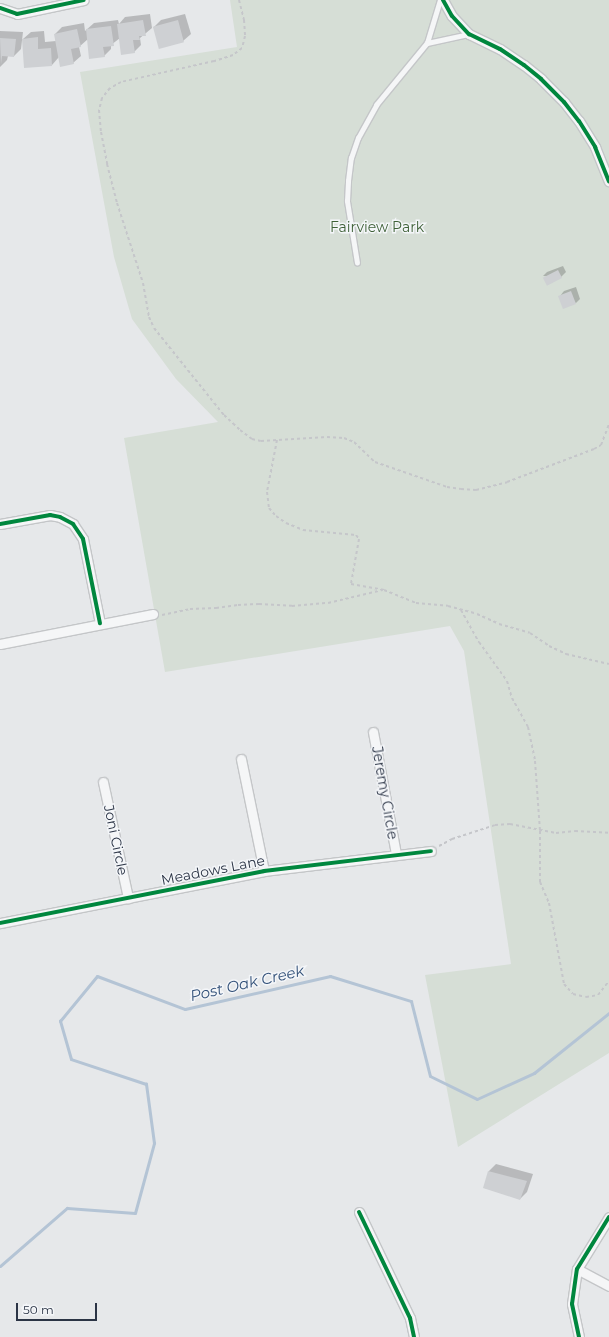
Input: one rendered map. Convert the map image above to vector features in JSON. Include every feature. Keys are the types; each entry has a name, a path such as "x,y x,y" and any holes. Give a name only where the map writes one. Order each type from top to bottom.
{"street":[{"path":"0,8 17,14 84,0"},
{"path":"442,0 452,16 468,34 500,49 524,65 541,79 564,102 580,121 596,147 609,181"},
{"path":"0,524 50,515 60,517 73,524 83,539 100,624"},
{"path":"0,644 153,614"},
{"name":"Jeremy Circle","path":"373,732 396,854"},
{"path":"241,759 264,871"},
{"name":"Joni Circle","path":"103,782 128,898"},
{"name":"Meadows Lane","path":"0,923 264,871 431,851"},
{"path":"360,1212 410,1318 414,1337"},
{"path":"579,1337 572,1304 577,1269 609,1217"},
{"path":"577,1269 609,1286"}],"lane":[{"path":"357,263 347,201 351,158 358,138 376,105 427,42 442,0"},
{"path":"427,42 468,34"}],"path":[{"path":"239,0 244,20 245,36 242,48 232,55 214,61 121,82 110,88 102,98 100,110 101,132 117,203 143,283 148,317 154,328 224,414 240,430 252,439 261,441 328,437 344,438 354,442 375,462 390,468 447,487 476,490 544,470 594,450 601,445 609,424"},
{"path":"277,440 267,492 269,508 276,516 286,523 302,530 356,534 359,539 351,584 384,590 416,603 448,606 461,609 477,614 499,624 530,633 549,646 566,654 609,664"},
{"path":"153,614 163,616 190,609 238,605 259,604 292,606 321,603 384,590"},
{"path":"461,609 479,642 507,681 512,698 528,727 535,761 540,831 540,882 549,903 564,984 573,994 586,997 598,995 609,981"},
{"path":"431,851 452,839 495,825 510,824 556,833 575,831 609,833"}],"green space":[{"name":"Fairview Park","path":"230,0 609,0 609,1053 458,1147 425,975 511,964 464,651 450,626 165,672 124,438 218,422 176,379 132,319 114,257 80,72 237,47"}],"building":[{"path":"143,20 146,36 139,36 140,40 133,40 135,53 121,55 117,24"},
{"path":"178,20 184,42 159,49 153,27"},
{"path":"111,26 114,46 103,47 105,57 89,59 86,29"},
{"path":"77,29 81,47 71,49 74,64 60,67 54,34"},
{"path":"38,37 38,49 51,48 52,66 24,68 22,39"},
{"path":"0,38 16,39 14,57 2,56 1,64"},
{"path":"558,270 562,278 547,286 543,278"},
{"path":"571,291 576,304 563,309 558,296"},
{"path":"488,1171 527,1181 520,1200 483,1188"}],"waterway":[{"name":"Post Oak Creek","path":"0,1266 67,1208 135,1213 154,1143 146,1084 71,1059 60,1021 97,976 185,1009 330,976 411,1001 430,1076 477,1099 534,1073 609,1013"}],"cycle path":[{"path":"0,8 17,14 84,0"},
{"path":"443,0 452,16 469,34 500,49 524,65 541,79 564,102 579,121 595,147 609,181"},
{"path":"0,524 50,515 60,517 73,524 83,539 100,623"},
{"path":"0,923 264,871 431,851"},
{"path":"359,1212 410,1318 414,1337"},
{"path":"579,1337 572,1304 577,1269 609,1217"}]}
